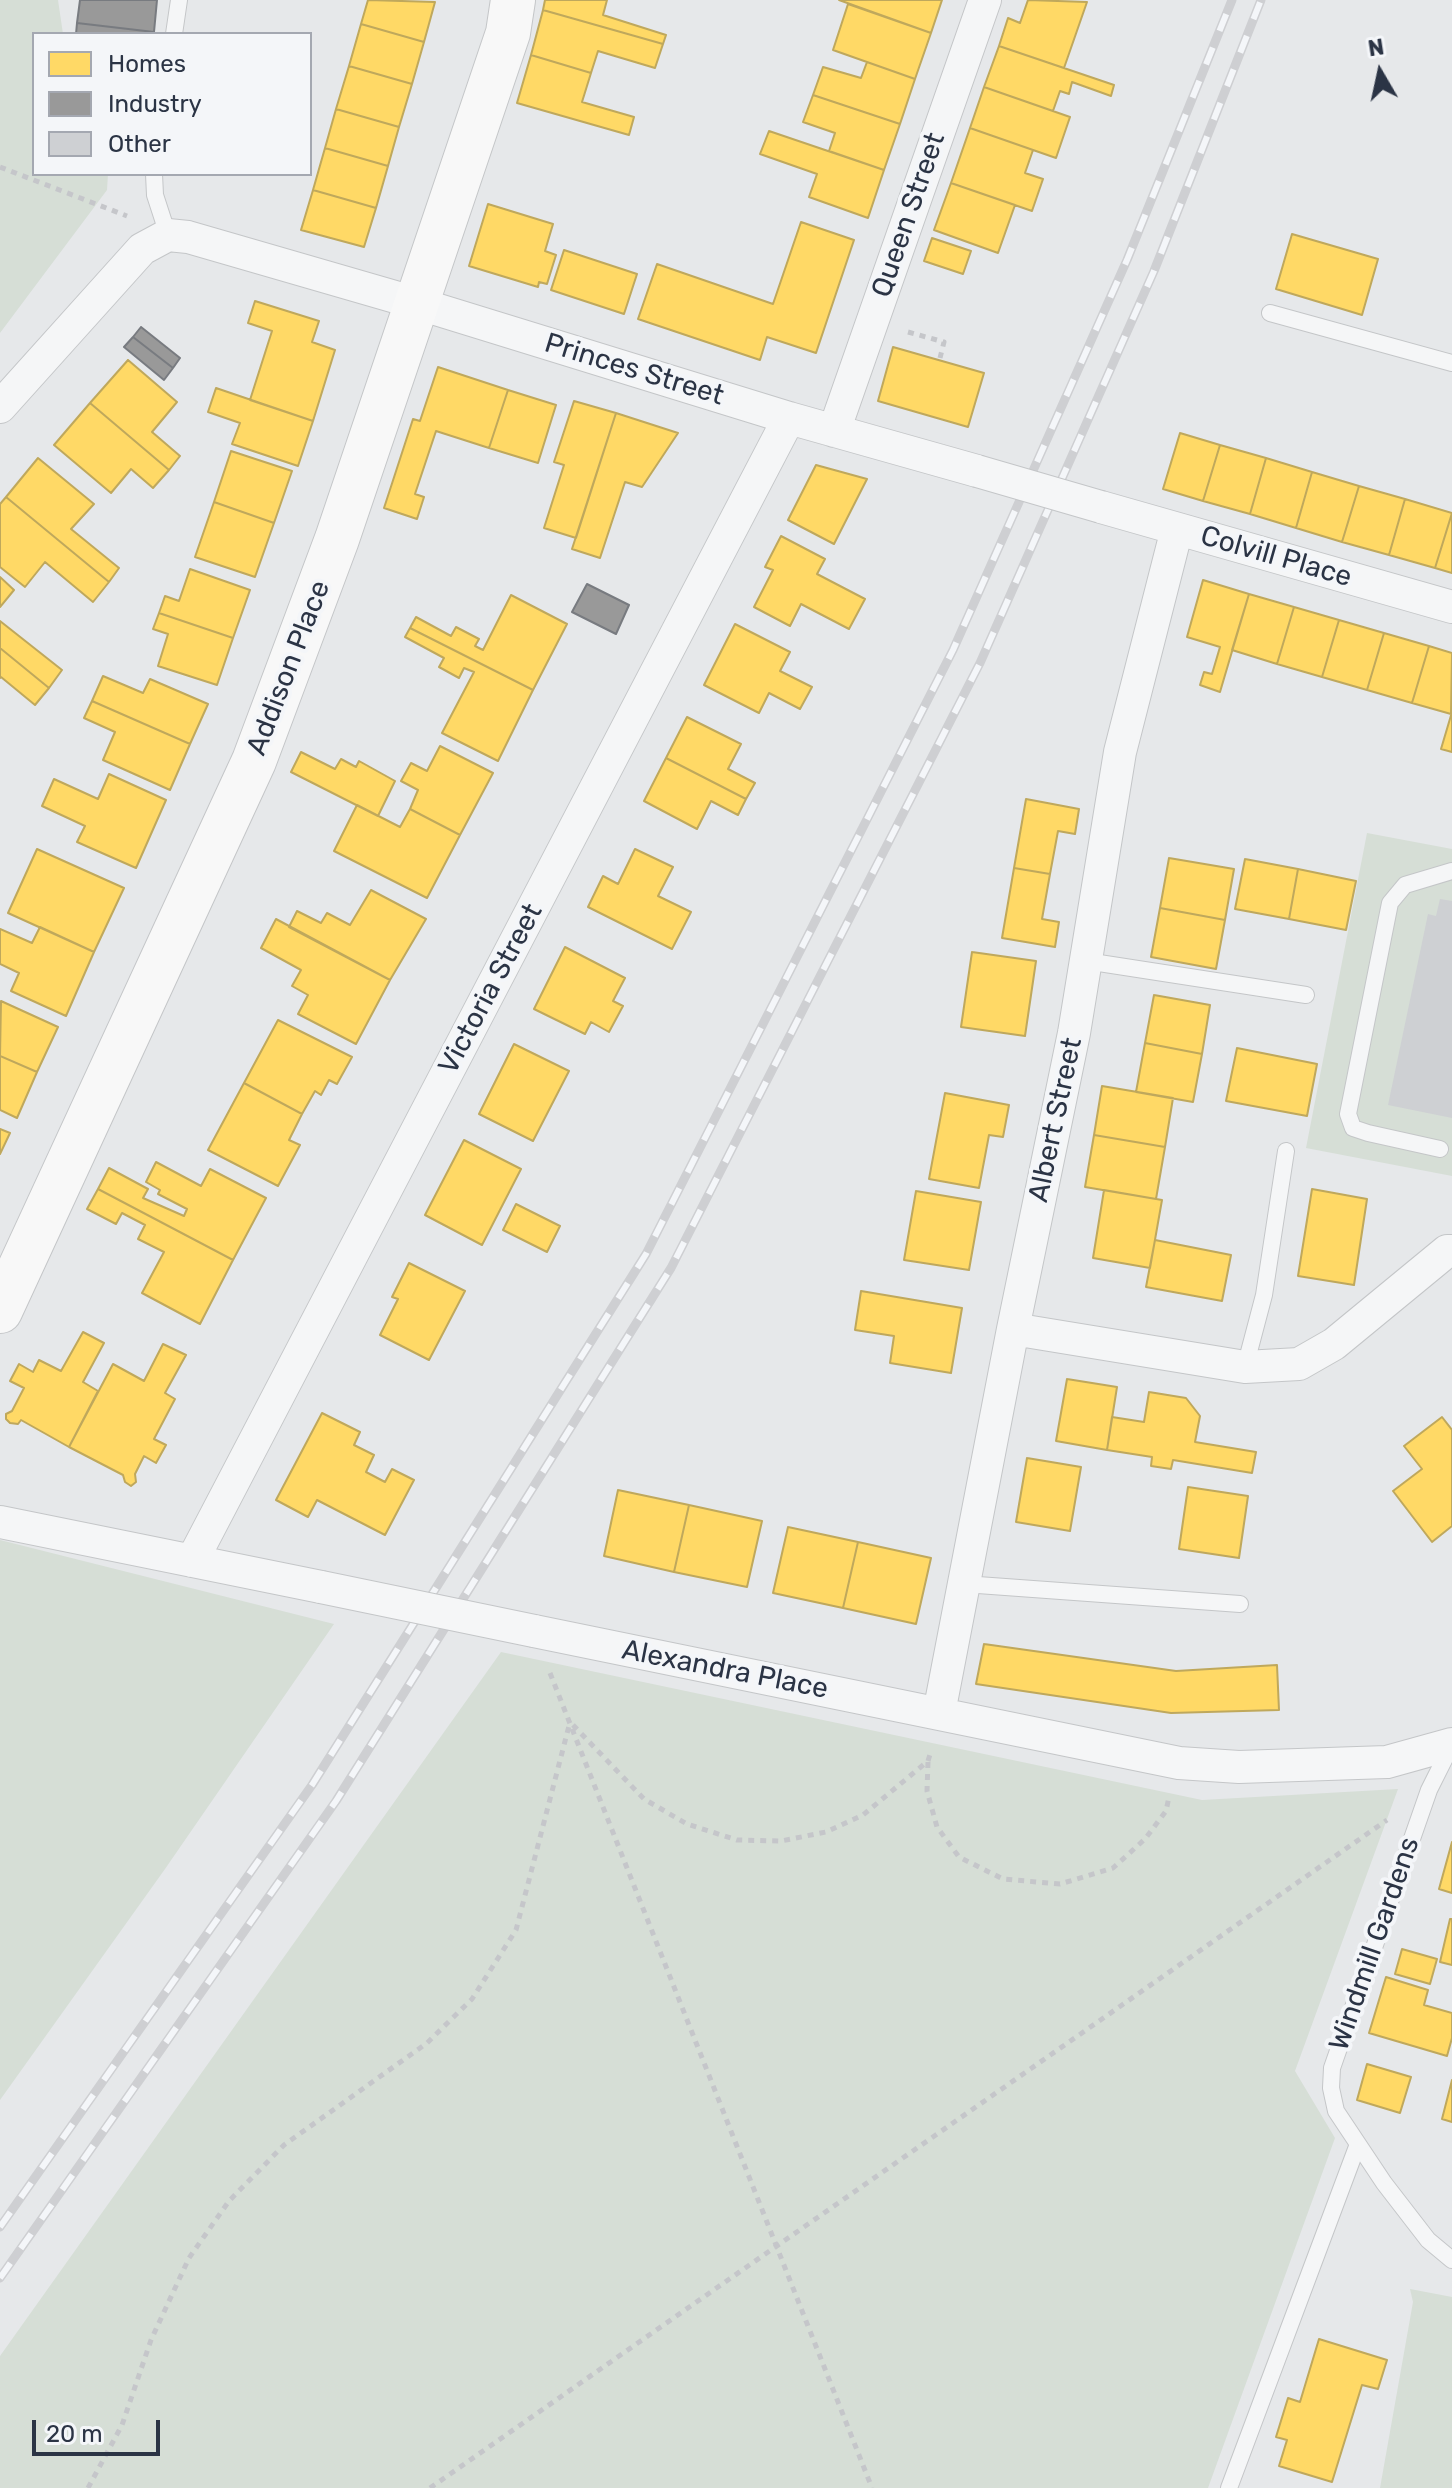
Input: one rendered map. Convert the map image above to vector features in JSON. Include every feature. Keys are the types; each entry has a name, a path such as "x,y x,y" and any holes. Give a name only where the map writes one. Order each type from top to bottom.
{"main road":[{"name":"Addison Place","path":"0,1311 254,761 337,539 508,33 513,0"}],"street":[{"name":"Queen Street","path":"834,431 985,0"},
{"name":"Princes Street","path":"168,235 188,237 416,303 789,418 1101,507"},
{"path":"0,407 142,249 168,235"},
{"name":"Victoria Street","path":"192,1561 789,418"},
{"name":"Colvill Place","path":"1101,507 1452,607"},
{"name":"Albert Street","path":"939,1713 1074,1033 1120,752 1177,529"},
{"path":"1013,1329 1245,1367 1299,1364 1334,1344 1447,1251 1452,1251"},
{"name":"Alexandra Place","path":"0,1522 1179,1763 1239,1767 1387,1762 1452,1744"}],"lane":[{"path":"174,32 179,0"},
{"path":"154,176 155,195 168,235"},
{"path":"1270,313 1452,363"},
{"path":"1440,1149 1353,1128 1348,1114 1390,903 1405,885 1452,871"},
{"path":"1086,961 1306,995"},
{"path":"1245,1367 1264,1295 1286,1151"},
{"path":"964,1584 1240,1604"},
{"name":"Windmill Gardens","path":"1452,1744 1429,1790 1332,2068 1331,2088 1336,2111 1358,2144 1428,2240 1452,2260"},
{"path":"1229,2488 1358,2144"}],"path":[{"path":"0,167 103,205"},
{"path":"940,358 944,342"},
{"path":"534,1631 872,2488"},
{"path":"939,1713 928,1761 927,1791 937,1827 959,1857 1003,1879 1060,1884 1113,1868 1145,1839 1166,1811 1179,1763"},
{"path":"570,1722 644,1799 687,1824 737,1840 781,1841 826,1832 863,1815 928,1761"},
{"path":"88,2488 122,2425 151,2340 189,2258 229,2201 284,2145 427,2043 472,1999 516,1930 570,1722"},
{"path":"430,2488 1429,1790"}],"shaded area":[{"path":"0,0 58,0 63,32 32,32 32,176 108,176 107,190 0,333"},
{"path":"1367,833 1452,849 1452,1176 1306,1148"},
{"path":"0,1540 334,1624 0,2100"},
{"path":"501,1652 1202,1800 1398,1789 1295,2071 1335,2138 1208,2488 0,2488 0,2356"},
{"path":"1410,2289 1452,2297 1452,2488 1380,2488 1413,2302"}],"building: Homes":[{"path":"368,0 435,2 424,42 361,24"},
{"path":"545,0 607,0 603,15 666,35 663,44 543,10"},
{"path":"839,0 942,0 931,33"},
{"path":"1028,0 1087,2 1064,68 999,46 1008,18 1020,23"},
{"path":"848,4 931,33 915,79 833,50"},
{"path":"543,10 663,44 655,68 598,51 591,73 531,55"},
{"path":"361,24 424,42 412,84 349,66"},
{"path":"999,46 1114,85 1111,96 1072,82 1069,94 1060,91 1053,111 984,87"},
{"path":"531,55 591,73 582,102 634,117 629,135 517,103"},
{"path":"867,62 915,79 900,124 813,95 823,67 861,78"},
{"path":"349,66 412,84 399,127 336,109"},
{"path":"984,87 1070,117 1056,158 970,128"},
{"path":"813,95 900,124 884,170 829,151 835,133 803,122"},
{"path":"336,109 399,127 388,166 325,148"},
{"path":"970,128 1033,150 1025,173 1043,179 1032,211 951,183"},
{"path":"769,131 884,170 868,218 809,197 817,174 760,154"},
{"path":"325,148 388,166 376,208 313,190"},
{"path":"951,183 1015,205 998,253 934,230"},
{"path":"313,190 376,208 364,247 301,230"},
{"path":"488,204 553,224 545,251 556,255 547,284 539,282 538,287 469,266"},
{"path":"801,222 854,240 816,353 767,337 760,360 638,319 657,264 773,304"},
{"path":"1292,234 1378,259 1362,315 1276,289"},
{"path":"932,238 971,251 963,274 924,261"},
{"path":"564,250 637,274 624,314 551,290"},
{"path":"255,301 319,321 312,342 335,350 313,421 250,400 272,331 248,323"},
{"path":"893,347 984,373 968,427 878,401"},
{"path":"128,360 177,402 152,432 180,456 169,470 90,403"},
{"path":"438,367 508,390 489,448 436,431 415,494 424,497 417,519 384,508 413,419 420,421"},
{"path":"216,388 313,421 298,466 232,444 240,423 208,412"},
{"path":"508,390 556,405 538,463 489,448"},
{"path":"574,401 616,413 576,538 544,528 564,465 554,462"},
{"path":"90,403 169,470 153,488 131,469 111,493 54,445"},
{"path":"616,413 678,433 642,487 625,482 600,558 572,549"},
{"path":"1180,433 1220,445 1203,501 1163,489"},
{"path":"1220,445 1266,458 1250,514 1203,501"},
{"path":"231,451 292,471 274,523 214,502"},
{"path":"38,458 94,504 71,529 119,568 109,582 6,497"},
{"path":"1266,458 1312,472 1296,528 1250,514"},
{"path":"816,465 867,479 834,544 788,520"},
{"path":"1312,472 1359,486 1342,542 1296,528"},
{"path":"1359,486 1405,499 1389,555 1342,542"},
{"path":"6,497 109,582 93,602 45,562 25,587 0,567 0,504"},
{"path":"1405,499 1452,513 1435,568 1389,555"},
{"path":"214,502 274,523 255,577 195,557"},
{"path":"1452,513 1452,573 1435,568"},
{"path":"781,536 825,559 817,574 865,599 849,629 801,604 790,626 754,607 773,570 765,567"},
{"path":"190,569 250,590 233,638 159,613 165,596 179,601"},
{"path":"0,577 14,590 0,607"},
{"path":"1203,580 1249,594 1220,692 1200,685 1204,672 1212,674 1220,647 1187,637"},
{"path":"1249,594 1294,607 1277,664 1232,650"},
{"path":"511,595 567,624 533,690 410,628 416,617 451,636 456,627 479,639 475,646 483,650"},
{"path":"1294,607 1339,620 1322,677 1277,664"},
{"path":"159,613 233,638 217,685 158,666 168,634 153,629"},
{"path":"1339,620 1384,633 1367,690 1322,677"},
{"path":"0,621 62,670 49,688 0,648"},
{"path":"735,624 790,652 780,671 812,687 800,709 769,693 759,713 704,685"},
{"path":"410,628 533,690 498,761 442,733 474,672 464,668 459,678 439,667 444,658 405,637"},
{"path":"1384,633 1429,646 1412,703 1367,690"},
{"path":"1429,646 1452,653 1451,714 1412,703"},
{"path":"0,648 49,688 35,705 0,678"},
{"path":"103,676 143,693 150,679 208,704 190,744 92,701"},
{"path":"92,701 190,744 170,790 103,760 115,732 84,718"},
{"path":"1452,712 1452,752 1441,749"},
{"path":"687,717 741,744 728,769 755,783 746,799 666,758"},
{"path":"440,746 493,773 460,835 410,809 418,790 401,781 411,763 427,771"},
{"path":"301,752 335,769 341,759 356,767 359,761 395,781 378,816 291,772"},
{"path":"666,758 746,799 738,815 711,801 697,829 644,801"},
{"path":"109,774 166,800 136,868 77,842 85,826 42,806 54,779 98,799"},
{"path":"1026,799 1079,809 1075,834 1058,831 1050,874 1014,868"},
{"path":"357,805 400,827 410,809 460,835 427,898 334,851"},
{"path":"37,849 124,888 94,952 8,913"},
{"path":"635,849 673,867 658,896 691,912 672,949 588,907 603,876 618,884"},
{"path":"1169,858 1234,869 1225,920 1160,908"},
{"path":"1245,859 1298,869 1289,919 1235,909"},
{"path":"1014,868 1050,874 1042,919 1059,922 1055,947 1002,938"},
{"path":"1298,869 1356,881 1346,930 1289,919"},
{"path":"371,890 426,919 390,980 289,927 297,911 321,923 327,913 350,925"},
{"path":"1160,908 1225,920 1216,969 1151,957"},
{"path":"276,919 390,980 356,1044 298,1014 308,995 292,986 301,970 261,948"},
{"path":"40,927 94,952 66,1016 11,991 19,973 0,964 0,929 32,943"},
{"path":"565,947 625,978 613,1001 623,1006 609,1032 591,1022 585,1034 534,1009"},
{"path":"972,952 1036,961 1025,1036 961,1027"},
{"path":"1154,995 1210,1005 1202,1054 1145,1043"},
{"path":"1,1001 58,1027 37,1072 0,1056"},
{"path":"278,1020 352,1057 337,1084 329,1080 321,1095 315,1091 302,1114 244,1083"},
{"path":"1145,1043 1202,1054 1193,1102 1136,1092"},
{"path":"514,1044 569,1071 533,1141 479,1114"},
{"path":"1237,1048 1317,1064 1307,1116 1226,1101"},
{"path":"0,1056 37,1072 17,1118 0,1110"},
{"path":"244,1083 302,1114 289,1140 300,1145 278,1186 208,1150"},
{"path":"1102,1086 1173,1098 1165,1147 1094,1135"},
{"path":"945,1093 1009,1105 1003,1137 989,1135 979,1188 929,1179"},
{"path":"0,1129 10,1133 0,1154"},
{"path":"1094,1135 1165,1147 1156,1199 1085,1187"},
{"path":"464,1140 521,1169 482,1245 425,1215"},
{"path":"156,1162 201,1186 210,1169 266,1198 233,1260 98,1189 109,1168 148,1189 143,1198 184,1216 187,1209 158,1194 160,1190 146,1182"},
{"path":"98,1189 233,1260 200,1324 142,1293 164,1252 138,1239 145,1225 122,1213 116,1224 87,1209"},
{"path":"1312,1189 1367,1199 1354,1285 1298,1276"},
{"path":"1104,1190 1162,1200 1150,1268 1093,1258"},
{"path":"916,1191 981,1202 969,1270 904,1260"},
{"path":"516,1204 560,1226 547,1252 503,1230"},
{"path":"1155,1240 1231,1255 1222,1301 1146,1287"},
{"path":"409,1263 465,1291 429,1360 380,1335 398,1299 392,1297"},
{"path":"861,1291 962,1308 951,1373 890,1363 894,1336 855,1330"},
{"path":"83,1332 104,1343 83,1382 98,1391 69,1447 21,1420 18,1424 10,1423 6,1414 12,1411 24,1388 10,1381 19,1364 33,1372 39,1360 61,1371"},
{"path":"163,1344 186,1355 165,1393 175,1399 154,1439 166,1445 156,1463 144,1456 135,1474 136,1482 131,1486 125,1482 123,1475 69,1447 113,1364 144,1381"},
{"path":"1067,1379 1117,1387 1107,1450 1056,1441"},
{"path":"1149,1392 1186,1398 1200,1416 1195,1442 1256,1452 1252,1473 1173,1460 1171,1469 1151,1466 1152,1457 1107,1450 1112,1417 1144,1422"},
{"path":"322,1413 360,1432 354,1445 374,1455 366,1472 385,1482 392,1469 414,1480 385,1535 317,1500 308,1517 276,1500"},
{"path":"1442,1417 1452,1430 1452,1526 1432,1542 1393,1491 1422,1469 1404,1446"},
{"path":"1027,1458 1081,1467 1070,1531 1016,1522"},
{"path":"1188,1487 1248,1496 1239,1558 1179,1549"},
{"path":"618,1490 689,1505 674,1572 604,1556"},
{"path":"689,1505 762,1521 747,1587 674,1572"},
{"path":"788,1527 858,1542 843,1608 773,1593"},
{"path":"858,1542 931,1558 916,1624 843,1608"},
{"path":"984,1644 1176,1671 1277,1665 1279,1710 1171,1713 976,1684"},
{"path":"1452,1842 1452,1893 1439,1889"},
{"path":"1452,1919 1452,1965 1440,1962"},
{"path":"1402,1949 1437,1959 1430,1984 1395,1974"},
{"path":"1386,1977 1428,1990 1424,2005 1452,2013 1452,2038 1447,2056 1369,2033"},
{"path":"1367,2064 1411,2077 1400,2113 1357,2100"},
{"path":"1452,2080 1452,2122 1442,2119"},
{"path":"1319,2339 1387,2360 1378,2389 1362,2385 1332,2482 1279,2466 1287,2440 1276,2437 1288,2398 1300,2402"}],"building: Industry":[{"path":"80,0 157,0 154,32 77,23"},
{"path":"77,23 154,32 76,32"},
{"path":"141,327 180,358 173,368 133,337"},
{"path":"133,337 173,368 164,380 124,347"},
{"path":"587,584 629,605 616,634 572,612"}],"building: Other":[{"path":"1440,899 1452,901 1452,1118 1388,1105 1428,914 1436,916"}],"railway":[{"path":"0,2227 312,1785 646,1254 953,650 1127,260 1232,0"},
{"path":"0,2278 336,1801 671,1268 980,663 1154,271 1261,0"}]}
